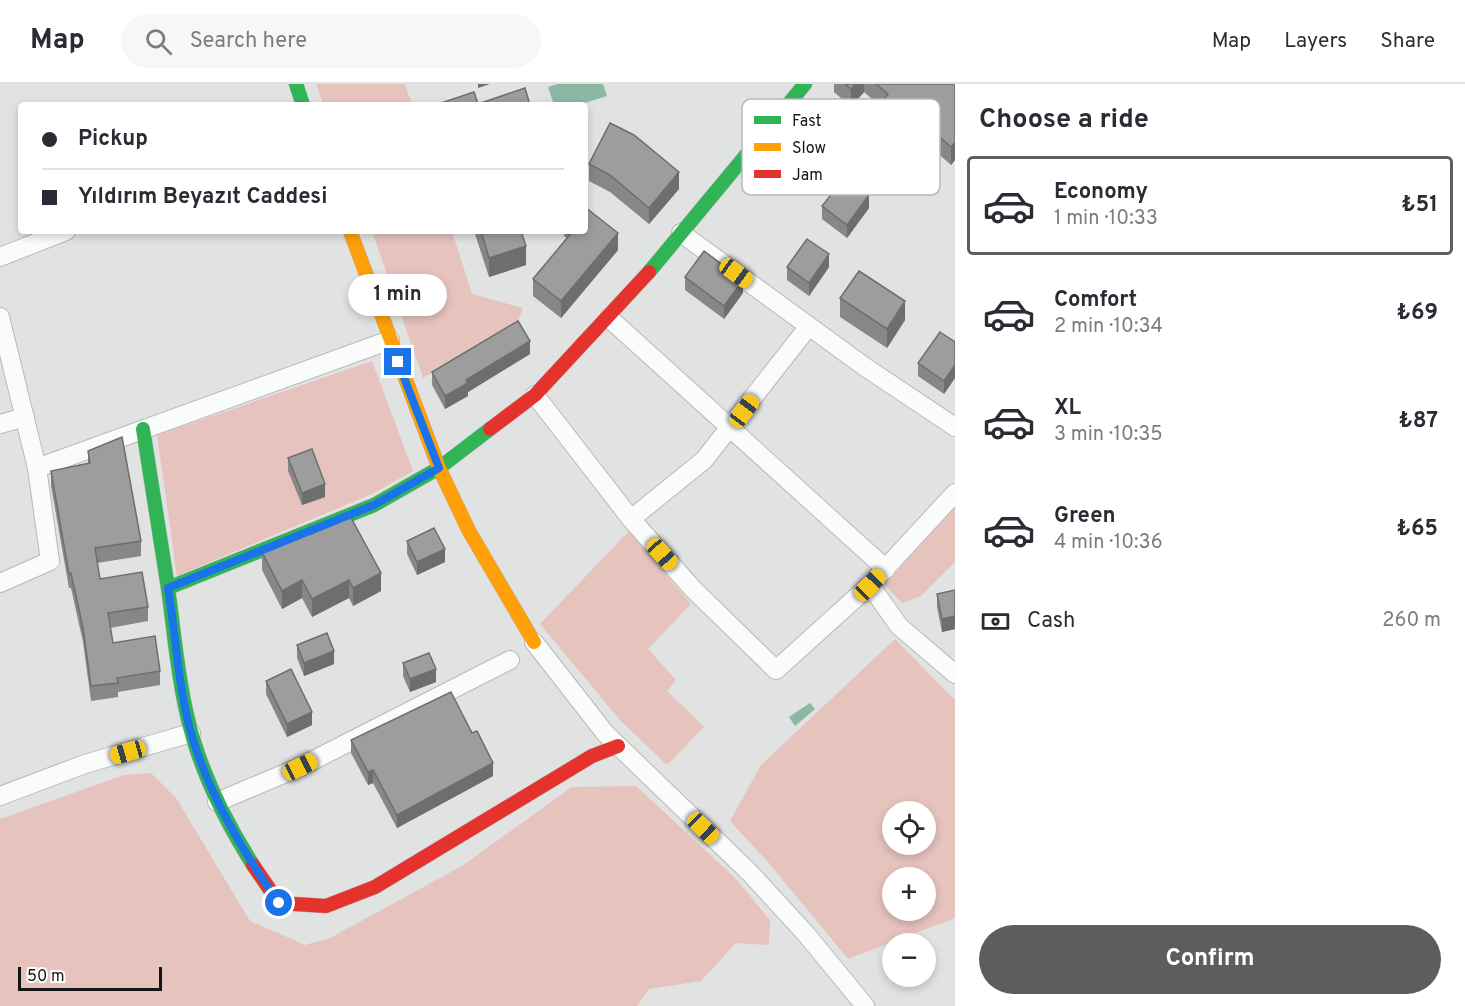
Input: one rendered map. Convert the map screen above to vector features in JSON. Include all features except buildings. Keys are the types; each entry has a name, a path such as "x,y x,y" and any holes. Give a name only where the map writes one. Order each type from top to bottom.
{"street":[{"path":"296,84 302,102"},
{"path":"793,99 805,84"},
{"path":"168,588 374,505 439,468 535,394 609,318 742,160"},
{"path":"681,233 809,326 955,427"},
{"path":"0,257 58,234"},
{"path":"351,234 439,468 470,531 534,642 605,733 749,872 806,934 865,1006"},
{"path":"0,317 38,468 50,561 0,583"},
{"path":"609,318 886,569"},
{"path":"631,519 704,460 809,326"},
{"path":"38,468 390,340"},
{"path":"535,394 631,519 693,589 776,670 870,585 955,493"},
{"path":"0,424 25,417"},
{"path":"143,429 191,733 217,802 253,866 279,903 326,906 375,887 592,756 618,746"},
{"path":"870,585 899,626 955,674"},
{"path":"217,802 300,767 510,660"},
{"path":"0,796 85,764 191,733"}],"shaded area":[{"path":"316,84 405,84 411,102 323,102"},
{"path":"558,84 603,84 607,96 588,102 553,102 548,87"},
{"path":"373,234 453,234 472,294 523,308 516,327 423,378"},
{"path":"372,361 413,471 372,494 177,576 157,435"},
{"path":"955,504 955,562 921,596 902,603 885,585"},
{"path":"629,531 691,604 648,649 676,680 667,691 704,727 667,765 621,721 540,624"},
{"path":"895,639 955,700 955,918 916,933 882,933 882,946 848,959 768,862 730,821 761,765"},
{"path":"810,703 815,709 795,726 789,717"},
{"path":"151,773 176,798 250,921 305,945 330,938 462,866 572,787 636,786 735,878 770,920 769,945 736,943 701,981 649,989 637,1006 0,1006 0,819 124,775"}],"traffic: fast":[{"path":"296,84 302,102"},
{"path":"793,99 805,84"},
{"path":"649,272 742,160"},
{"path":"143,429 168,588 374,505 439,468 490,429"},
{"path":"168,588 181,683 198,755 232,830 253,865"}],"traffic: slow":[{"path":"351,234 439,468 469,531 534,642"}],"traffic: jam":[{"path":"490,429 535,395 649,272"},
{"path":"253,865 279,903 326,906 375,887 592,756 618,746"}],"route":[{"path":"279,903 253,866 217,802 191,733 168,588 374,505 439,468 398,362"}]}
